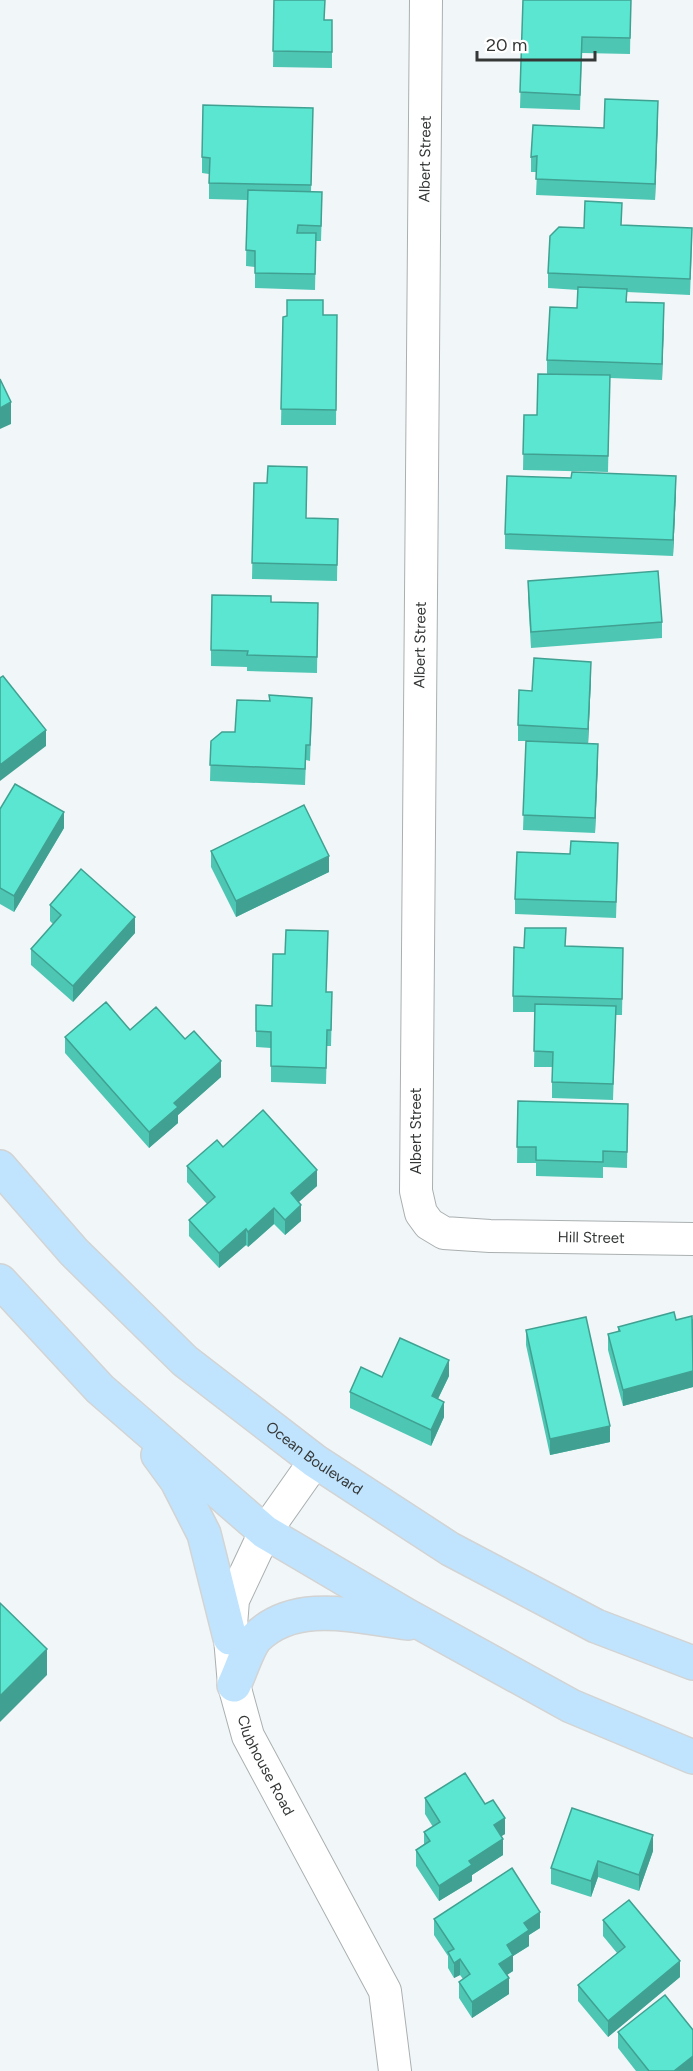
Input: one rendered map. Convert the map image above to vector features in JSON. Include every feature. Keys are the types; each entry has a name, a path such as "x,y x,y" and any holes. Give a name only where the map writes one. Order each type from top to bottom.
{"main road":[{"name":"Ocean Boulevard","path":"0,1167 74,1252 185,1361 315,1461 450,1549 596,1626 693,1663"},
{"path":"0,1281 100,1389 265,1532 571,1706 693,1757"},
{"path":"134,1419 177,1481 204,1534 230,1638"},
{"path":"234,1684 255,1639 285,1618 319,1612 425,1625"}],"street":[{"name":"Albert Street","path":"426,0 416,1191 421,1213 429,1224 444,1233 490,1236"},
{"name":"Hill Street","path":"490,1236 693,1239"},
{"name":"Clubhouse Road","path":"315,1461 265,1532 233,1600 230,1638 234,1684 248,1736 385,1991 395,2071"}],"building":[{"path":"274,0 325,0 324,20 332,20 332,52 273,51"},
{"path":"523,0 631,0 630,38 582,37 580,95 520,92"},
{"path":"605,99 658,101 655,184 536,179 537,156 531,157 533,125 604,128"},
{"path":"203,105 313,108 311,185 209,183 210,158 202,157"},
{"path":"248,190 322,192 321,226 298,225 297,233 316,233 315,274 255,273 255,251 246,250"},
{"path":"585,201 622,203 621,225 692,228 690,279 548,273 550,236 559,227 584,228"},
{"path":"578,287 627,289 626,302 664,303 662,364 547,360 550,307 577,308"},
{"path":"287,300 323,300 323,315 337,315 336,410 281,409 283,317 287,316"},
{"path":"538,374 610,375 608,456 523,454 524,415 537,415"},
{"path":"0,379 11,402 0,408"},
{"path":"268,466 307,467 306,518 338,519 337,565 252,563 254,483 267,483"},
{"path":"572,472 676,476 673,540 505,534 507,476 571,478"},
{"path":"658,571 662,622 531,632 528,581"},
{"path":"212,595 271,596 271,602 318,603 317,657 247,655 248,651 211,650"},
{"path":"534,658 591,662 588,729 518,725 519,690 532,691"},
{"path":"3,676 46,730 0,765 0,678"},
{"path":"269,695 312,698 310,745 306,745 305,769 210,765 211,741 222,732 235,732 237,700 270,701"},
{"path":"526,741 598,744 595,818 523,815"},
{"path":"15,784 64,812 14,896 0,888 0,809"},
{"path":"304,805 329,856 236,901 211,851"},
{"path":"571,841 618,843 616,902 515,899 517,852 570,854"},
{"path":"81,869 135,917 73,986 31,949 61,915 50,905"},
{"path":"525,928 566,928 565,946 623,948 622,999 513,996 514,947 524,948"},
{"path":"286,930 328,931 326,992 332,992 331,1030 327,1030 326,1068 271,1066 271,1032 256,1031 256,1005 272,1006 273,954 285,954"},
{"path":"106,1002 130,1030 156,1007 185,1039 194,1031 221,1061 174,1103 178,1107 149,1132 65,1037"},
{"path":"535,1004 616,1006 613,1084 552,1082 553,1052 534,1051"},
{"path":"518,1101 628,1104 627,1152 603,1151 603,1162 536,1160 536,1147 517,1147"},
{"path":"263,1110 317,1170 291,1193 301,1205 285,1220 274,1208 248,1232 246,1229 219,1253 189,1220 215,1197 187,1166 217,1140 223,1147"},
{"path":"674,1312 676,1320 692,1316 693,1371 623,1390 608,1334 620,1331 618,1327"},
{"path":"586,1317 610,1426 550,1439 526,1330"},
{"path":"400,1338 449,1360 432,1396 444,1402 431,1430 350,1392 361,1367 382,1377"},
{"path":"0,1603 47,1649 0,1696"},
{"path":"465,1773 485,1804 493,1800 505,1818 494,1825 503,1839 469,1861 472,1865 439,1886 416,1850 430,1841 424,1832 440,1822 425,1798"},
{"path":"572,1808 653,1835 639,1875 598,1861 591,1881 551,1868"},
{"path":"512,1868 540,1912 524,1923 529,1930 507,1945 513,1955 499,1964 509,1978 472,2002 459,1982 470,1974 460,1959 454,1963 448,1952 454,1949 434,1919"},
{"path":"629,1900 680,1961 608,2021 578,1985 625,1947 603,1920"},
{"path":"665,1995 693,2030 693,2056 674,2071 649,2071 618,2032"}]}
